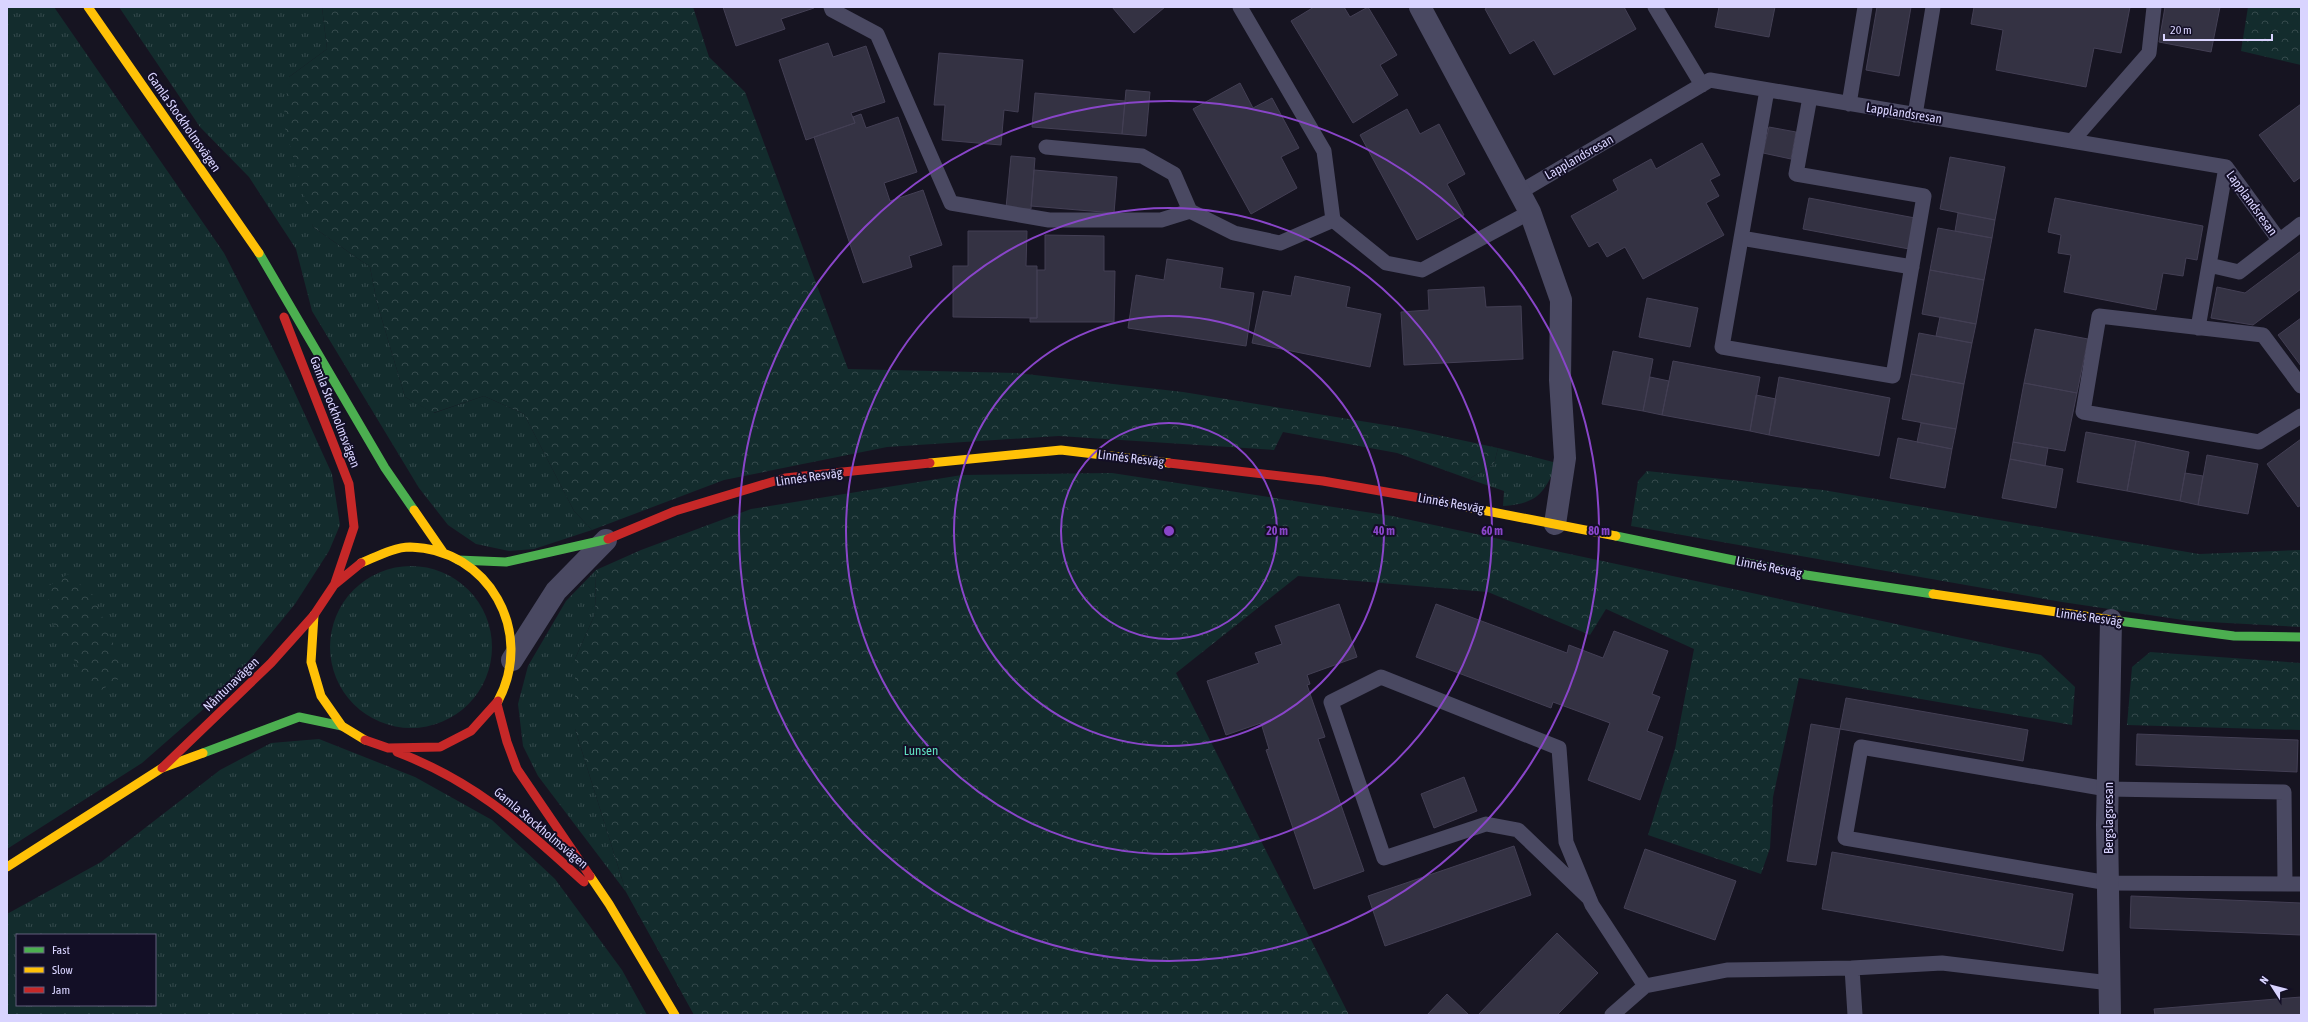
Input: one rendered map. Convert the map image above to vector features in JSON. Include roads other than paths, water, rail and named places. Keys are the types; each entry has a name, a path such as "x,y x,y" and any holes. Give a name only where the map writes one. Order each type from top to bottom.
{"street":[{"name":"Gamla Stockholmsvägen","path":"88,7 259,253 385,468 443,552"},
{"path":"1420,7 1530,212 1561,300 1560,380 1565,458 1556,524"},
{"name":"Gamla Stockholmsvägen","path":"259,253 349,484 354,527 334,585"},
{"name":"Linnés Resväg","path":"458,560 506,562 606,540 675,511 785,478 1061,450 1323,481 1496,511 1806,575 2112,620 2234,636 2301,637"},
{"name":"Linnés Resväg","path":"512,660 556,591 606,540"},
{"path":"314,615 311,662 321,696 342,726 366,741 388,748 440,747 471,732 497,704 505,689 512,660 509,625 496,595 479,575 458,560 443,552 409,547 384,553 358,564 334,585"},
{"name":"Nåntunavägen","path":"7,867 162,768 271,663 314,615 334,585"},
{"name":"Bergslagsresan","path":"2110,1015 2107,789 2112,620"},
{"name":"Gamla Stockholmsvägen","path":"497,704 507,742 517,769 609,904 676,1015"},
{"name":"Nåntunavägen","path":"162,768 299,716 342,726"},
{"name":"Gamla Stockholmsvägen","path":"388,748 446,773 466,784 504,811 609,904"}],"lane":[{"path":"831,7 832,10 878,34 951,203 1049,220 1161,220 1190,211"},
{"path":"1240,7 1324,151 1332,220 1386,263 1422,270 1530,212"},
{"path":"1655,7 1702,86"},
{"path":"1849,104 1865,7"},
{"path":"1915,115 1933,7"},
{"path":"2072,141 2149,53 2154,7"},
{"name":"Lapplandsresan","path":"1520,192 1710,80 2226,167 2279,240"},
{"path":"1767,90 1722,347 1892,376 1924,196 1796,174 1810,97"},
{"path":"1046,147 1142,156 1174,174 1190,211 1234,233 1280,243 1332,220"},
{"path":"2198,328 2226,167"},
{"path":"2209,265 2239,272 2301,224"},
{"path":"1741,238 1912,268"},
{"path":"2301,386 2264,335 2099,316 2083,412 2260,442 2301,416"},
{"path":"1590,898 1518,830 1486,824 1384,858 1331,702 1381,677 1559,748 1566,842 1590,898 1645,986"},
{"path":"2285,884 2284,792 2107,789 1861,747 1845,838 2108,883 2285,884 2301,884"},
{"path":"1612,1015 1645,986 1727,970 1852,968 1942,963 2110,983"},
{"path":"1852,968 1855,1015"}],"park label":[{"name":"Lunsen","path":"921,750"}]}
